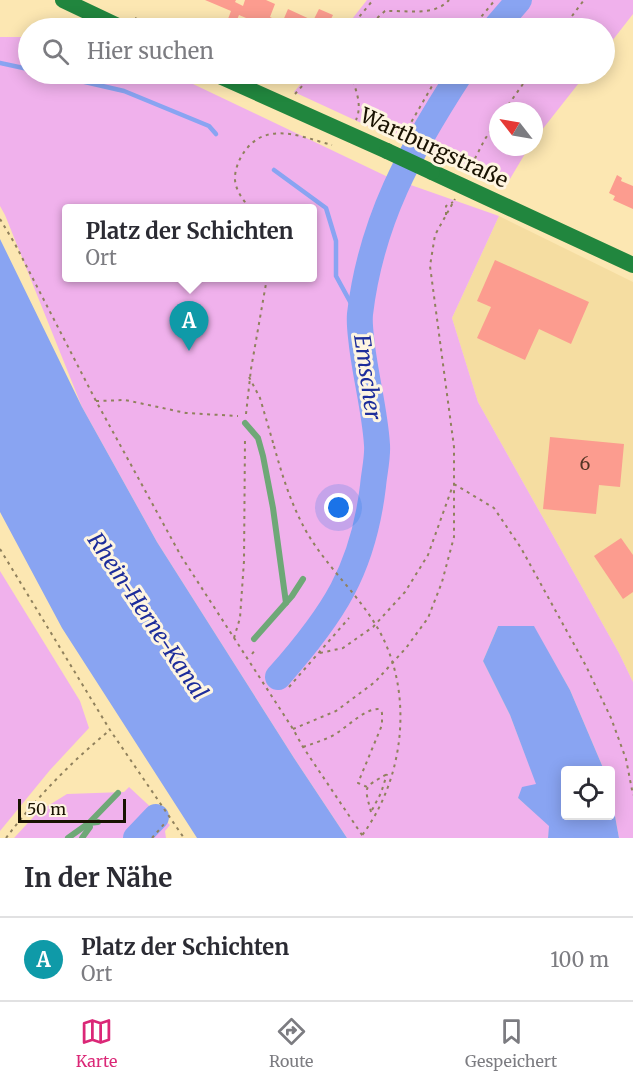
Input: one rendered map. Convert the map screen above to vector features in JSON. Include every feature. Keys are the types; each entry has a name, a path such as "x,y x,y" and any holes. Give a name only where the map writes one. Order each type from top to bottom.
{"main road":[{"path":"63,0 101,18"},
{"name":"Wartburgstraße","path":"237,84 633,265"}],"lane":[{"path":"245,423 258,438 263,456 273,508 286,603"},
{"path":"254,639 286,603 303,579"},
{"path":"68,838 89,823 118,793"},
{"path":"89,823 98,822"},
{"path":"82,838 90,827 89,823"}],"path":[{"path":"358,18 373,0"},
{"path":"377,18 385,11 425,11 442,8 449,0"},
{"path":"480,18 495,0"},
{"path":"570,18 584,0"},
{"path":"286,106 305,84"},
{"path":"246,204 235,178 238,164 249,146 264,136 281,134 339,147 349,134 359,113 358,94 354,84"},
{"path":"405,147 402,141 433,84"},
{"path":"510,102 523,84"},
{"path":"293,729 336,711 375,682 406,648 428,618 442,582 454,537 454,447 430,266 435,235 489,133"},
{"path":"0,219 181,556 364,838"},
{"path":"96,401 125,400 186,413 246,416 249,377 266,282"},
{"path":"249,377 260,398 287,488 306,531 321,555 378,628 389,654 396,682 401,712 395,765 368,827 360,838"},
{"path":"234,638 240,618 244,561 245,423"},
{"path":"320,653 343,648 373,627 405,592 428,555 453,484"},
{"path":"453,484 494,508 526,558 611,718 626,759 633,795"},
{"path":"0,549 110,730 184,838"},
{"path":"289,687 349,618"},
{"path":"303,747 331,737 351,725 364,712 379,709 382,713 382,724 358,783 367,787"},
{"path":"6,838 22,817 82,753 110,730"},
{"path":"387,774 383,794 371,812 365,790 367,787 387,774"},
{"path":"152,838 165,823"}],"shaded area":[{"path":"367,0 633,0 633,14 615,37 615,18 353,18"},
{"path":"0,37 18,37 18,84 193,84 388,177 499,216 452,318 478,402 633,682 633,838 619,838 615,816 615,766 602,766 570,690 534,627 498,626 483,661 510,715 537,785 518,798 550,826 548,838 347,838 157,542 82,407 0,206"},
{"path":"301,84 578,84 543,129 543,102 489,102 489,156 524,156 504,189 391,134 372,128 294,92"},
{"path":"499,216 633,282 633,682 478,402 452,318"},
{"path":"0,571 80,701 89,728 50,770 0,831"},
{"path":"129,787 170,825 165,831 166,838 14,838 38,812 67,794 124,792"}],"water":[{"name":"Rhein-Herne-Kanal","path":"0,239 82,407 157,542 347,838 197,838 62,628 0,512"},
{"path":"498,626 534,626 570,690 602,766 561,766 561,820 615,820 615,816 619,838 548,838 549,826 518,798 522,787 536,784 510,715 483,661"}],"building":[{"path":"205,0 236,0 235,2 243,6 245,0 266,0 275,4 270,17 272,18 246,18 239,15 238,18 228,18 231,11"},
{"path":"288,9 308,18 284,18"},
{"path":"319,9 333,15 332,18 314,18"},
{"path":"617,175 622,178 621,181 633,186 633,209 613,200 615,196 609,193"},
{"path":"495,260 589,302 571,344 539,329 525,360 477,338 491,307 477,301"},
{"path":"550,437 624,444 620,487 599,485 596,514 543,509"},
{"path":"621,538 633,555 633,592 623,599 594,556"}],"waterway":[{"name":"Emscher","path":"504,18 519,0"},
{"path":"0,63 18,67"},
{"path":"94,84 124,91 209,126 216,134"},
{"name":"Emscher","path":"278,677 315,633 330,611 353,567 362,543 377,450 360,326 365,280 383,217 395,188 409,159 454,84"},
{"path":"274,170 326,208 336,241 336,276 359,318"},
{"name":"Emscher","path":"136,838 156,817"}],"place":[{"name":"Platz der Schichten","path":"189,351"}]}
